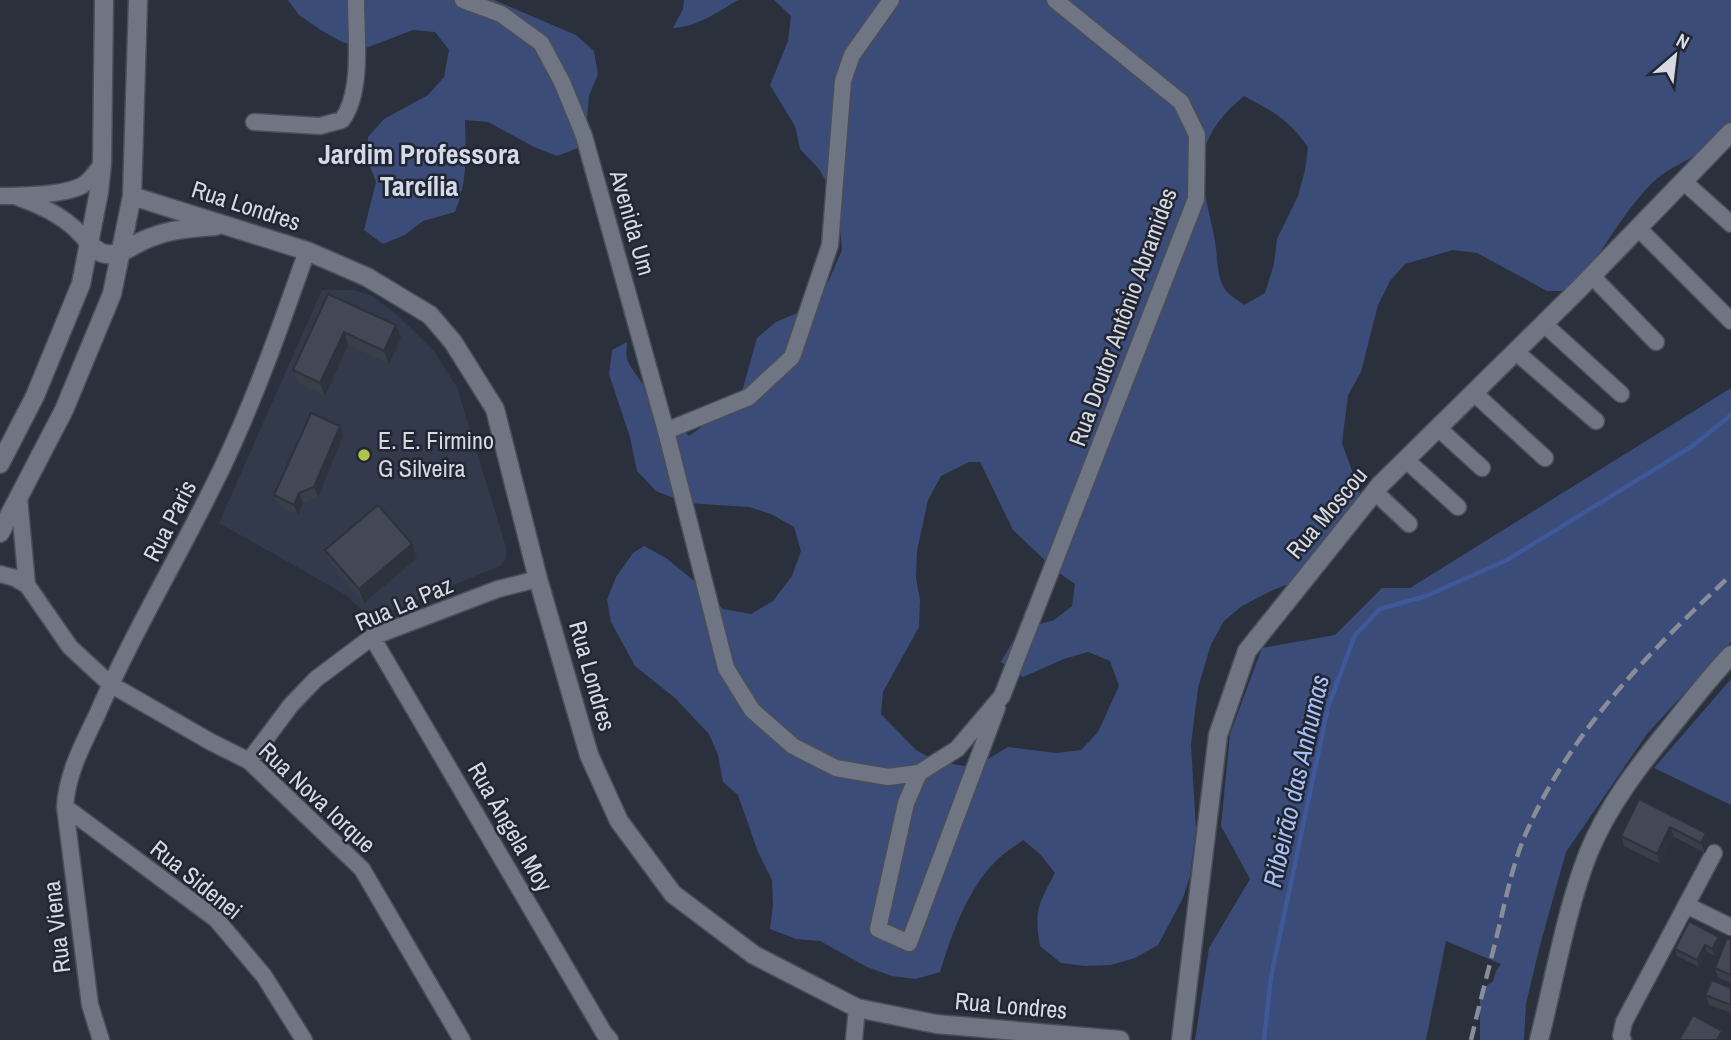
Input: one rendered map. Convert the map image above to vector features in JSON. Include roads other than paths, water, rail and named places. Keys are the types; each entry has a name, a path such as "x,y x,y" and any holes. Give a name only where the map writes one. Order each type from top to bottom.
{"street":[{"path":"0,464 35,396 81,284 102,164 104,0"},
{"path":"0,533 64,410 112,294 132,196 138,0"},
{"path":"254,122 320,126 342,120 350,110 355,92 356,0"},
{"name":"Avenida Um","path":"463,0 501,15 541,43 562,82 584,136 686,508"},
{"path":"666,430 749,397 792,356 830,245 843,81 852,55 891,0"},
{"name":"Rua Doutor Antônio Abramides","path":"919,773 906,803 878,929 909,943 1002,695 1196,199 1197,135 1181,102 1055,0"},
{"name":"Rua Moscou","path":"1181,1040 1218,735 1247,651 1375,492 1731,133"},
{"path":"7,196 80,187 91,179 112,155 133,159"},
{"path":"1684,181 1731,224"},
{"path":"7,196 64,218 88,243 107,255 121,253 148,238 177,229 225,226"},
{"name":"Rua Londres","path":"132,196 307,251 367,277 430,315 453,342 495,409 538,579 590,755 619,821 673,894 754,955 857,1008 936,1024 1019,1036 1120,1040"},
{"path":"1638,228 1731,321"},
{"name":"Rua Paris","path":"65,807 71,771 110,684 178,556 259,387 307,251"},
{"path":"1592,276 1657,342"},
{"path":"1544,324 1621,394"},
{"path":"1516,352 1596,421"},
{"path":"1474,393 1545,458"},
{"path":"1438,428 1482,468"},
{"path":"1406,460 1458,508"},
{"path":"1375,492 1409,524"},
{"name":"Rua Nova Iorque","path":"19,498 27,585 70,647 110,684 249,761 362,869 462,1040"},
{"name":"Rua Doutor Antônio Abramides","path":"686,508 726,668 752,710 793,746 836,768 888,777 919,773 957,749 1002,695"},
{"path":"0,574 27,585"},
{"name":"Rua La Paz","path":"249,761 291,705 316,679 372,637 498,589 538,579"},
{"name":"Rua Ângela Moy","path":"372,637 610,1040"},
{"path":"1539,1040 1588,854 1633,774 1731,654"},
{"name":"Rua Viena","path":"65,807 90,1005 101,1040"},
{"name":"Rua Sidenei","path":"65,807 216,919 264,976 304,1040"},
{"path":"1623,1040 1621,1036 1624,1023 1714,853"},
{"path":"1686,905 1731,928"},
{"path":"854,1040 857,1008"}],"waterway":[{"name":"Ribeirão das Anhumas","path":"1264,1040 1271,977 1328,707 1355,635 1380,609 1426,596 1507,560 1691,447 1731,415"}],"railway":[{"path":"1471,1040 1516,861 1541,801 1563,764 1613,697 1670,634 1731,575"}],"place":[{"name":"E. E. Firmino G Silveira","path":"364,455"}],"district":[{"name":"Jardim Professora Tarcília","path":"419,170"}]}
